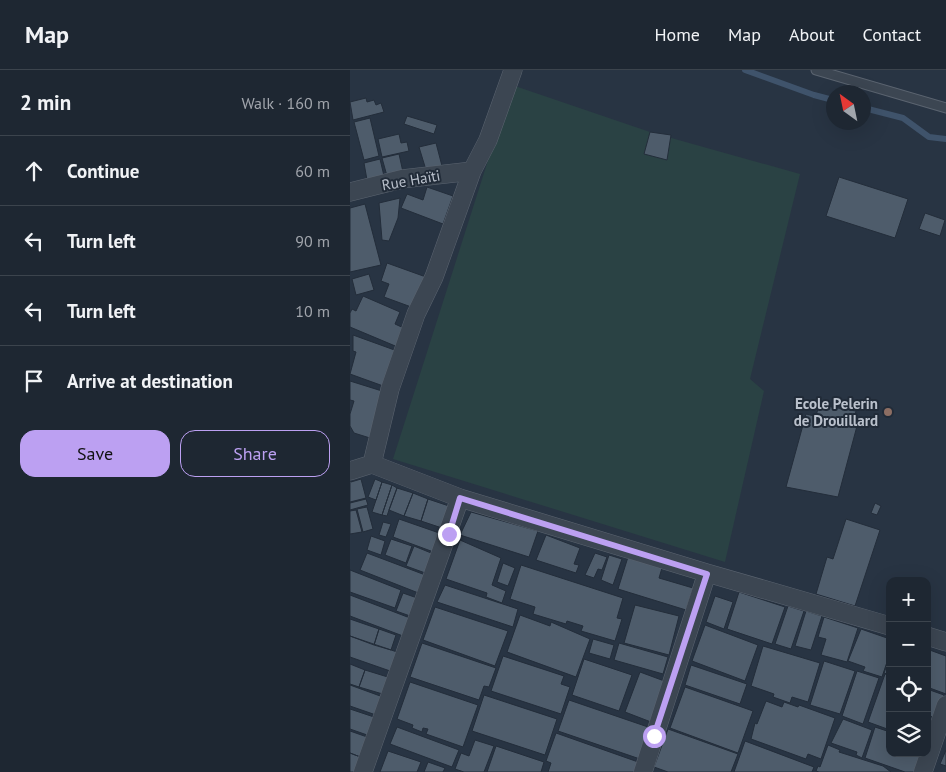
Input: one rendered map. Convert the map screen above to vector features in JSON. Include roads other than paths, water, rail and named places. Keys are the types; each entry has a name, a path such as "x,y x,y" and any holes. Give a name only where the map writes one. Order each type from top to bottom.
{"street":[{"path":"372,464 395,374 416,314 434,277 472,171 488,140 513,70"},
{"name":"Rue Haïti","path":"350,192 402,179 472,171"},
{"path":"350,471 372,464 460,498 707,574 886,625"},
{"path":"363,772 460,498"},
{"path":"643,772 707,574"},
{"path":"931,637 946,642"},
{"path":"923,772 946,705"}],"lane":[{"path":"816,70 946,108"}],"waterway":[{"path":"745,70 826,98"},
{"path":"871,110 903,118 929,137 946,139"}],"place":[{"name":"Ecole Pelerin de Drouillard","path":"888,412"}]}
